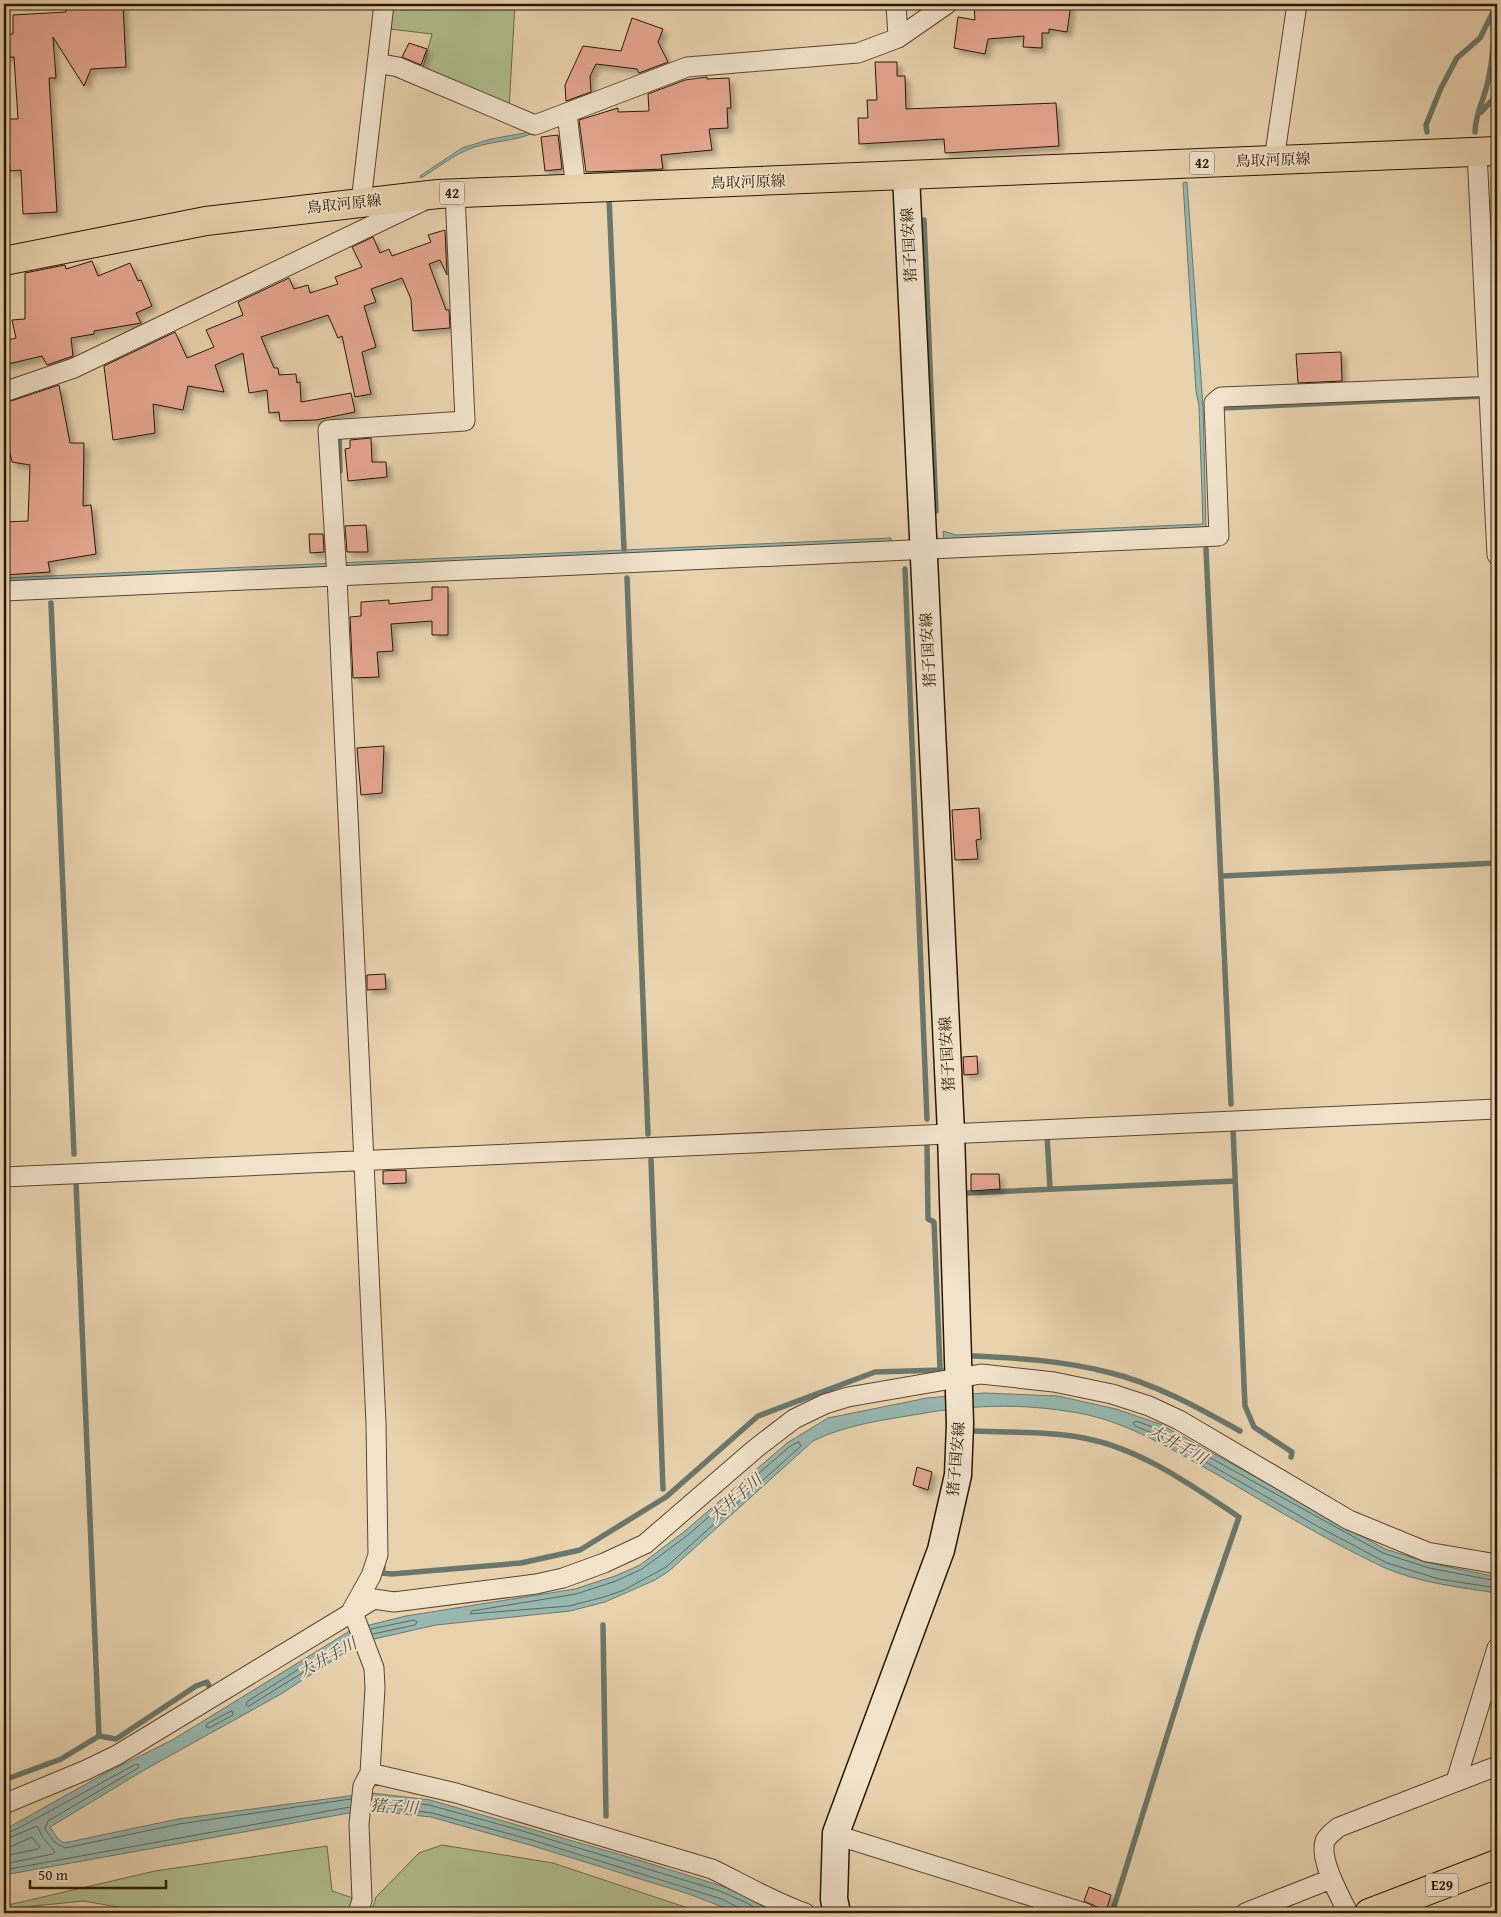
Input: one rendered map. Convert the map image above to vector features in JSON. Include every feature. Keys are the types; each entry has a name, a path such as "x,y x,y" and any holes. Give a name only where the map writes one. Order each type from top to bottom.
{"main road":[{"name":"鳥取河原線","path":"4,261 206,221 446,193 1487,151"},
{"name":"猪子国安線","path":"837,1913 834,1899 836,1835 941,1550 958,1475 960,1419 950,1133 906,175"},
{"name":"E29","path":"1387,1911 1497,1864"},
{"name":"E29","path":"1387,1911 1497,1878"}],"street":[{"path":"362,202 384,4"},
{"path":"896,4 898,38"},
{"path":"377,63 398,67 535,125 688,67 858,53 898,38 947,4"},
{"path":"1274,160 1297,4"},
{"path":"567,114 576,189"},
{"path":"1487,151 1497,555"},
{"path":"4,392 74,368 446,193 465,421 328,430 337,577 376,1423 378,1555 371,1576 352,1610 374,1668 375,1688 370,1773 363,1786 359,1824 362,1900 358,1913"},
{"path":"4,591 1219,536 1214,403 1221,397 1493,386"},
{"path":"4,1177 1497,1109"},
{"path":"4,1804 78,1774 117,1755 256,1672 352,1610 374,1599 394,1602 536,1584 563,1578 604,1563 645,1544 755,1449 794,1419 824,1404 848,1397 959,1380 981,1374 1054,1382 1112,1394 1149,1406 1179,1420 1349,1520 1426,1552 1497,1564"},
{"path":"1456,1781 1497,1648"},
{"path":"1348,1913 1332,1879 1325,1856 1325,1842 1339,1827 1497,1766"},
{"path":"370,1773 456,1794 712,1870 752,1888 785,1906 805,1913"},
{"path":"836,1835 1085,1913"},
{"path":"1245,1913 1332,1879"}],"green space":[{"path":"393,4 515,4 509,109 422,71 432,34 390,29"},
{"path":"442,1845 553,1863 703,1913 371,1913 376,1897 419,1853"},
{"path":"327,1846 332,1891 353,1898 350,1913 150,1913 84,1901 4,1909 4,1906 155,1871"}],"water":[{"path":"530,132 531,134 511,140 482,145 468,150 421,178 420,176 462,148 491,139"},
{"path":"1187,182 1203,407 1206,529 944,541 943,531 956,535 1203,524 1199,406 1196,391 1183,183"},
{"path":"891,538 891,543 4,584 4,578"},
{"path":"984,1393 1058,1396 1116,1409 1160,1424 1385,1549 1430,1563 1497,1577 1497,1593 1425,1581 1383,1567 1320,1534 1171,1449 1122,1426 1088,1415 1046,1408 1004,1406 961,1408 878,1421 825,1435 813,1441 669,1571 655,1580 605,1602 570,1611 436,1625 374,1639 350,1649 281,1694 146,1769 50,1827 58,1839 64,1843 178,1819 371,1793 430,1800 722,1886 749,1898 773,1913 738,1913 689,1894 431,1817 366,1810 4,1875 4,1830 104,1774 174,1739 353,1629 406,1616 575,1589 615,1576 640,1565 685,1531 787,1443 828,1418 927,1398"}],"building":[{"path":"65,4 123,4 126,67 91,69 84,86 53,37 56,78 49,78 57,212 23,214 21,170 10,171 9,153 4,154 4,119 18,119 14,57 4,57 4,35 13,34 13,15 66,12"},
{"path":"974,4 1071,4 1067,32 1049,29 1049,33 1042,33 1042,48 1023,47 1024,36 988,39 985,54 954,48 958,17 975,20"},
{"path":"632,18 663,29 658,42 668,62 639,73 637,69 596,64 590,76 591,92 566,101 565,85 583,46 621,51"},
{"path":"409,43 427,49 421,65 402,57"},
{"path":"875,62 897,62 897,76 905,76 906,109 1056,103 1059,146 945,153 944,139 859,144 858,118 868,118 867,100 877,100"},
{"path":"707,77 707,79 729,78 731,108 727,108 728,128 709,129 712,150 661,155 663,169 586,172 579,120 618,108 618,112 649,111 648,94 685,80"},
{"path":"558,135 562,169 545,171 541,137"},
{"path":"445,230 447,275 440,260 429,264 446,310 449,310 450,328 413,331 411,299 402,278 371,289 376,302 364,306 376,347 362,352 371,394 355,397 342,336 338,338 328,315 261,337 274,368 278,368 279,375 296,374 297,383 300,382 301,402 351,393 355,412 316,420 280,421 279,412 269,413 267,390 249,393 243,353 215,365 224,392 188,386 183,410 153,404 155,433 113,440 104,366 175,332 187,358 214,347 206,330 243,315 238,302 289,278 294,289 308,285 310,293 338,284 335,277 362,267 352,247 373,237 380,253 389,249 392,256 431,242 428,235"},
{"path":"92,261 98,276 130,263 138,281 141,280 152,306 136,313 141,323 94,331 94,334 71,338 73,356 47,365 42,356 4,365 4,341 16,338 12,320 25,319 25,273 65,265 66,269"},
{"path":"1341,352 1342,381 1298,383 1296,354"},
{"path":"59,385 70,443 84,443 83,506 91,505 96,554 48,562 50,572 4,575 4,522 28,521 30,465 12,462 9,448 4,449 4,418 9,418 5,403"},
{"path":"371,438 372,462 386,462 387,477 348,481 345,449 350,448 350,440"},
{"path":"366,525 368,552 347,552 345,526"},
{"path":"309,534 323,534 324,552 310,553"},
{"path":"432,587 448,587 448,635 432,635 432,621 391,624 393,651 377,652 379,677 353,678 350,617 361,616 361,602 389,600 389,604 432,600"},
{"path":"384,746 382,793 361,795 357,748"},
{"path":"979,808 981,839 976,840 978,859 955,860 952,810"},
{"path":"385,974 386,989 367,990 367,975"},
{"path":"977,1056 978,1074 964,1075 963,1057"},
{"path":"406,1170 406,1183 383,1184 383,1171"},
{"path":"971,1174 999,1174 1000,1189 971,1191"},
{"path":"917,1467 932,1472 928,1490 913,1485"},
{"path":"1089,1887 1111,1895 1106,1911 1084,1901"}],"waterway":[{"path":"1427,132 1426,125 1441,88 1457,58 1480,38 1497,4"},
{"path":"1475,132 1477,115 1486,89 1491,64 1493,44 1492,18"},
{"path":"1481,112 1496,96"},
{"path":"607,197 609,197 624,549"},
{"path":"924,220 936,511"},
{"path":"1222,408 1485,396"},
{"path":"339,433 340,471"},
{"path":"1206,549 1231,1104"},
{"path":"905,569 927,1119"},
{"path":"627,578 648,1134"},
{"path":"51,603 74,1154"},
{"path":"1222,876 1497,863"},
{"path":"1233,1129 1245,1406 1254,1427 1292,1452 1291,1457"},
{"path":"1047,1134 1050,1189"},
{"path":"927,1145 928,1219 934,1222 940,1367"},
{"path":"651,1160 663,1489"},
{"path":"968,1193 1235,1181"},
{"path":"76,1182 99,1736"},
{"path":"974,1356 1058,1363 1091,1368 1125,1377 1159,1389 1240,1431"},
{"path":"383,1567 382,1573 392,1574 521,1563 580,1550 666,1497 758,1416 875,1372 941,1370"},
{"path":"974,1431 1057,1434 1105,1443 1126,1450 1165,1470 1239,1517 1199,1633 1112,1913"},
{"path":"603,1625 606,1816"},
{"path":"4,1780 61,1759 99,1736 116,1739 196,1686 207,1682 210,1688"}],"water label":[{"name":"大井手川","path":"1178,1444"},
{"name":"大井手川","path":"735,1498"},
{"name":"大井手川","path":"327,1657"},
{"name":"猪子川","path":"394,1806"}]}
